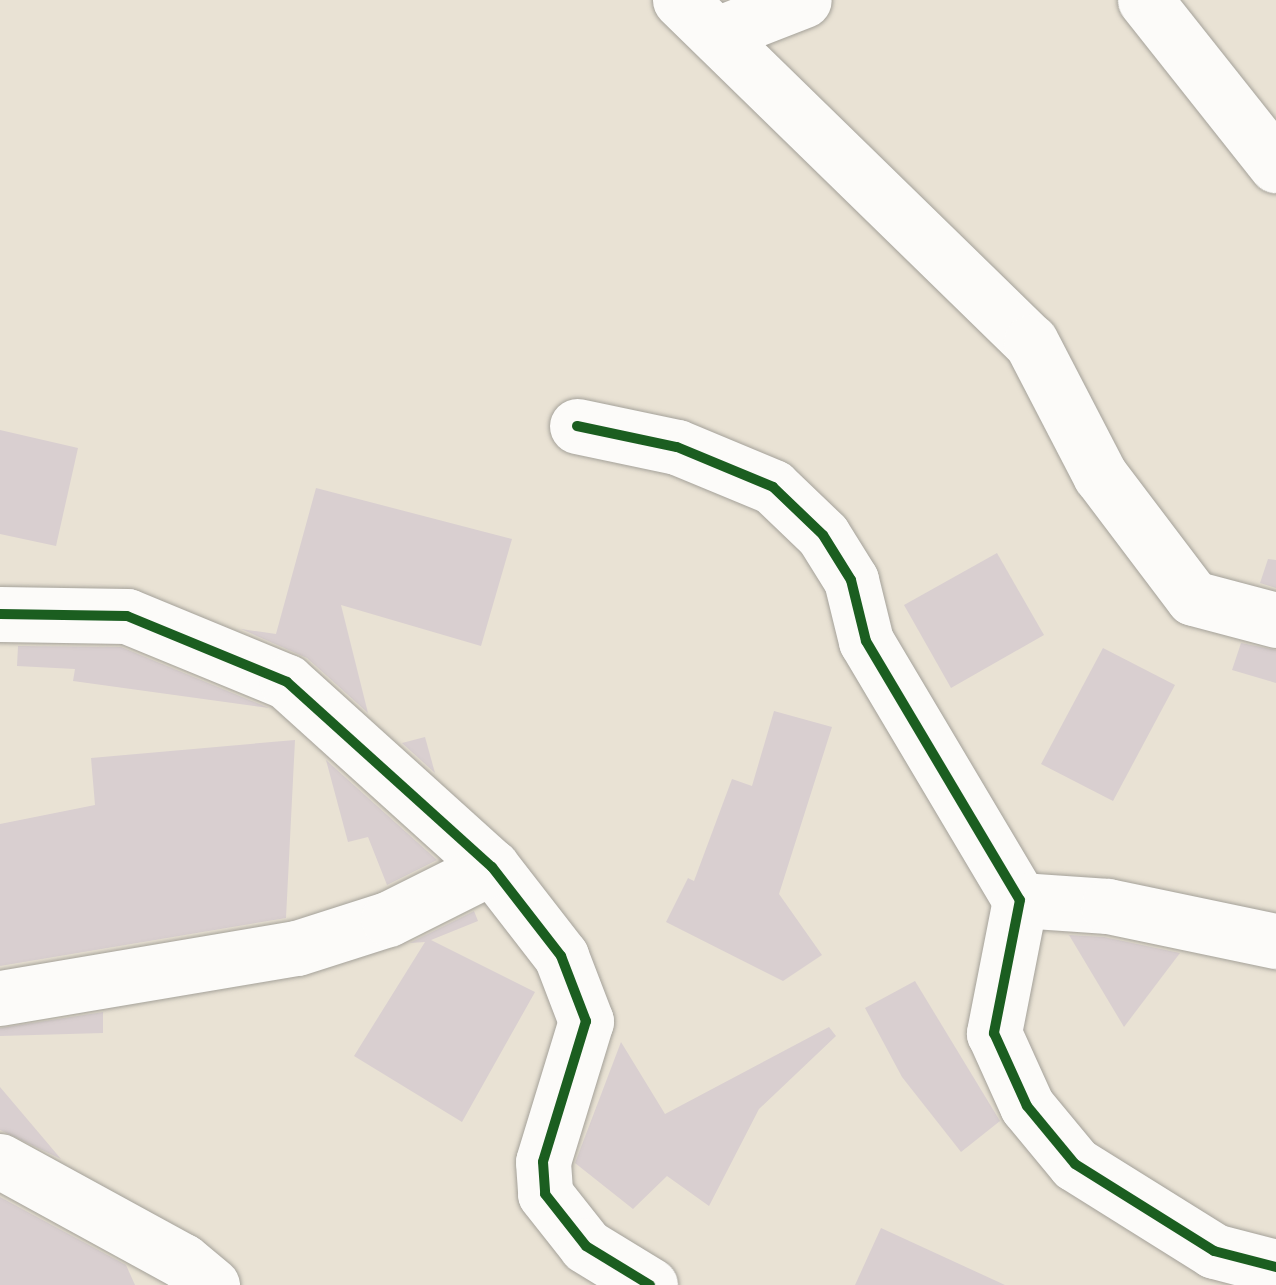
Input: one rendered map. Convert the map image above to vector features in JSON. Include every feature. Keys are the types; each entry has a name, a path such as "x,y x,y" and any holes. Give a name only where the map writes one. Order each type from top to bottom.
{"street":[{"path":"698,17 804,0"},
{"path":"1144,0 1276,165"},
{"path":"698,17 1031,342 1100,475 1193,598 1276,620"},
{"path":"578,426 677,447 773,487 823,535 851,580 866,641 1020,900 994,1033 1028,1106 1075,1164 1214,1251 1276,1268"},
{"path":"0,614 127,616 287,682 492,867 561,956 586,1021 543,1162 545,1194 586,1246 650,1285"},
{"path":"0,998 297,948 388,919 492,867"},
{"path":"1020,900 1108,906 1276,942"},
{"path":"0,1161 182,1261 212,1285"}],"building":[{"path":"0,430 78,448 56,546 0,534"},
{"path":"316,488 512,539 481,646 341,605 368,713 307,658 241,629 276,634"},
{"path":"997,553 1044,635 951,688 904,605"},
{"path":"1268,559 1276,560 1276,588 1260,583"},
{"path":"1241,643 1276,650 1276,683 1232,670"},
{"path":"18,646 121,647 269,708 73,681 75,669 17,666"},
{"path":"1103,648 1175,685 1113,801 1041,764"},
{"path":"774,711 832,727 779,894 822,955 783,981 666,922 688,878 694,881 732,779 752,786"},
{"path":"425,737 435,773 402,743"},
{"path":"295,740 286,918 0,966 0,824 95,805 91,758"},
{"path":"326,760 437,860 387,885 368,837 348,842"},
{"path":"474,911 478,921 431,940 535,992 462,1122 354,1056 425,942 410,943"},
{"path":"1069,935 1104,937 1180,953 1124,1027"},
{"path":"915,981 1000,1121 961,1152 902,1077 865,1008"},
{"path":"103,1012 103,1033 0,1036 0,1028"},
{"path":"829,1027 836,1036 759,1109 709,1206 667,1176 633,1209 575,1163 621,1042 665,1114"},
{"path":"0,1087 61,1159 0,1130"},
{"path":"0,1197 126,1265 135,1285 0,1285"},
{"path":"881,1228 1005,1285 855,1285"}],"cycle path":[{"path":"577,426 677,447 773,487 823,535 851,580 866,641 1020,900 994,1033 1027,1106 1075,1164 1214,1251 1276,1267"},
{"path":"0,614 127,616 287,682 492,867 561,956 586,1021 543,1162 545,1194 586,1246 650,1285"}]}
